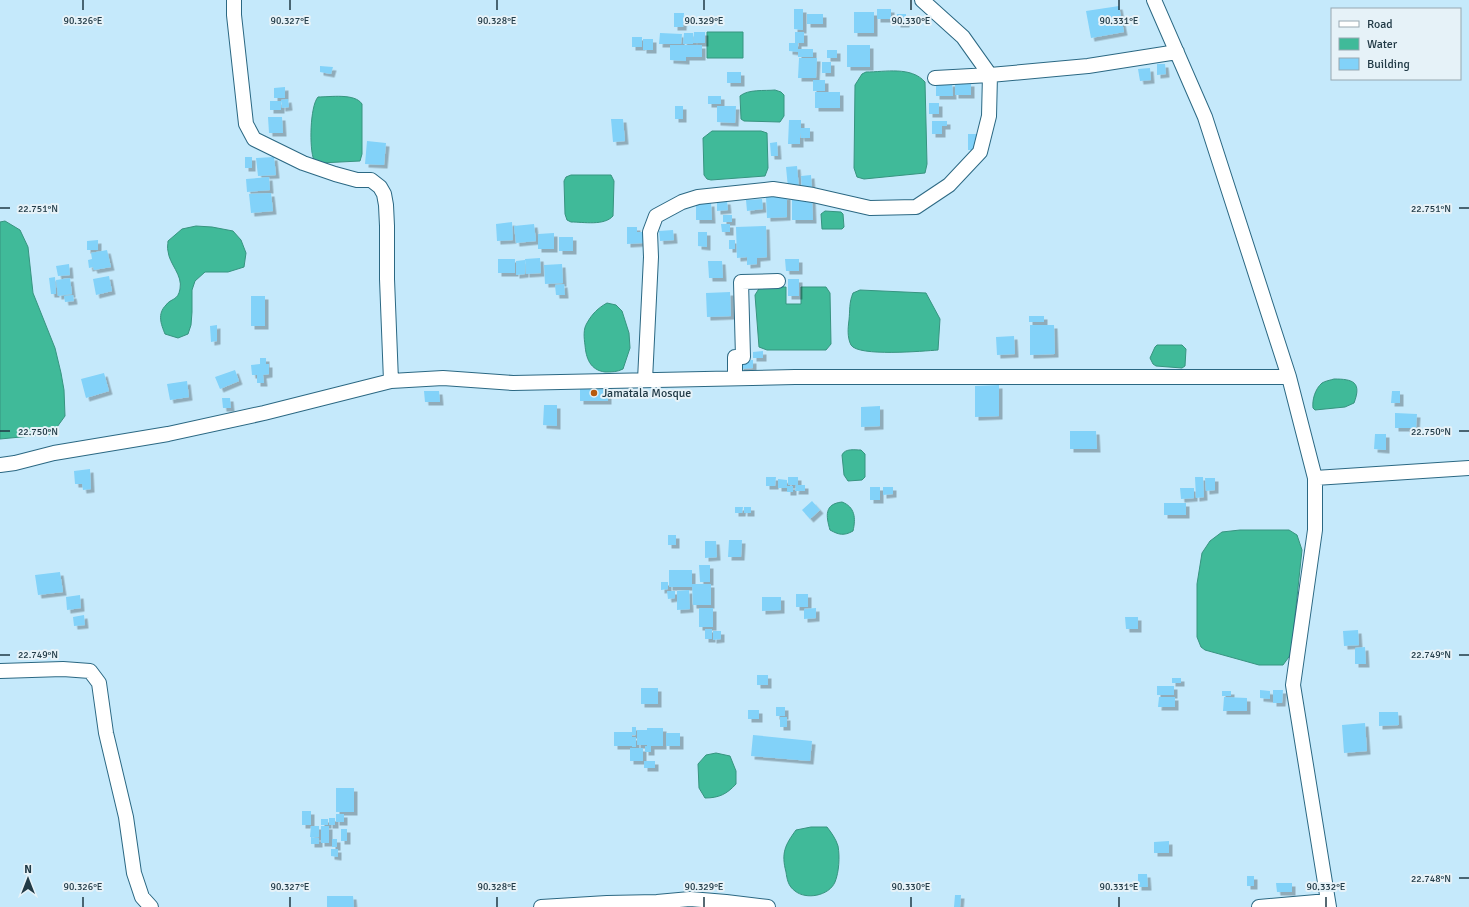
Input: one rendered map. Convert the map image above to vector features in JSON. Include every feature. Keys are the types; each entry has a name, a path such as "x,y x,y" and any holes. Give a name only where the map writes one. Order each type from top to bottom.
{"street":[{"path":"234,0 234,15 246,124 254,139 304,163 335,174 357,180 372,180 380,187 384,194 387,226 387,279 391,381"},
{"path":"645,380 651,257 650,232 656,216 682,202 698,197 773,189 812,195 870,208 916,206 949,185 980,152 989,116 990,75 962,37 922,0"},
{"path":"1154,0 1205,116 1289,377 1315,478 1315,530 1293,685 1328,904 1259,907"},
{"path":"935,78 990,75 1088,66 1177,52"},
{"path":"735,378 735,357 743,357 742,282 778,281"},
{"path":"0,465 15,463 54,453 168,434 264,413 391,381 443,378 513,383 795,377 1289,377"},
{"path":"1315,478 1469,468"},
{"path":"0,671 63,669 90,671 99,683 106,733 126,817 134,873 142,897 151,907"},
{"path":"541,907 657,902 690,899 768,907"}],"water":[{"path":"707,32 743,32 743,58 707,58"},
{"path":"866,72 905,72 919,77 925,82 927,164 925,173 864,179 857,177 854,168 855,85 862,74"},
{"path":"775,90 784,95 784,116 780,122 744,121 741,119 740,96 752,91"},
{"path":"318,97 348,97 354,98 362,104 362,154 360,161 320,163 314,160 311,147 311,128 313,109"},
{"path":"712,131 761,131 767,133 768,168 765,176 711,180 707,179 704,175 703,138"},
{"path":"571,175 611,175 614,181 613,216 604,221 588,223 571,222 567,220 565,214 564,181 566,177"},
{"path":"825,211 841,212 843,214 844,227 842,229 822,229 821,214"},
{"path":"5,221 20,230 28,247 33,293 55,348 61,373 64,390 65,416 52,434 0,439 0,222"},
{"path":"196,226 233,231 241,240 246,253 244,267 228,272 205,272 195,281 192,290 191,325 188,334 178,338 165,334 161,319 161,312 163,308 178,296 180,289 180,279 169,256 168,241 182,229"},
{"path":"760,287 786,287 786,304 801,304 801,287 826,287 830,293 831,344 826,350 767,350 759,347 755,295"},
{"path":"860,290 926,293 940,319 938,350 878,352 856,349 851,345 848,332 850,303 852,296 853,293"},
{"path":"607,303 616,305 622,311 629,333 630,348 623,369 612,372 600,371 592,366 586,354 584,339 585,328 589,320 601,307"},
{"path":"1157,345 1182,345 1186,349 1185,366 1182,368 1156,366 1153,364 1150,358"},
{"path":"1334,379 1351,381 1354,383 1357,390 1354,403 1345,407 1315,410 1313,408 1313,402 1314,395 1318,388 1322,383"},
{"path":"848,450 861,450 865,454 865,477 862,480 848,481 844,475 842,455"},
{"path":"842,502 850,507 854,514 853,531 847,534 839,534 830,530 827,516 829,508 832,505"},
{"path":"1240,530 1289,530 1297,535 1302,550 1291,654 1283,665 1259,665 1205,650 1201,647 1197,637 1197,584 1202,553 1210,541 1222,532"},
{"path":"716,753 730,756 736,771 736,784 722,795 705,798 699,788 698,764 706,755"},
{"path":"811,827 827,827 837,843 839,860 835,882 832,887 828,891 811,896 800,894 789,885 784,854 789,840 796,830"}],"building":[{"path":"1119,6 1124,32 1091,38 1086,11"},
{"path":"794,9 803,9 803,30 794,29"},
{"path":"877,9 891,9 891,19 877,19"},
{"path":"854,12 874,12 874,33 854,33"},
{"path":"674,13 684,13 683,27 674,27"},
{"path":"807,14 823,14 823,24 807,24"},
{"path":"897,14 906,14 906,24 897,24"},
{"path":"694,32 705,32 705,43 693,43"},
{"path":"795,32 804,32 804,43 795,43"},
{"path":"660,33 682,34 681,44 659,44"},
{"path":"684,33 693,33 693,44 683,44"},
{"path":"632,37 642,37 642,47 632,47"},
{"path":"643,39 653,39 653,50 643,50"},
{"path":"789,43 798,43 798,49 813,49 813,57 798,57 798,52 789,51"},
{"path":"670,45 702,45 702,57 686,57 686,61 670,60"},
{"path":"847,45 870,45 870,67 847,67"},
{"path":"827,50 837,50 837,58 827,58"},
{"path":"799,58 817,58 816,78 798,78"},
{"path":"822,62 831,62 831,73 822,73"},
{"path":"1157,64 1165,64 1166,74 1157,75"},
{"path":"320,66 333,67 331,74 320,72"},
{"path":"1150,68 1151,80 1140,81 1138,69"},
{"path":"727,72 741,72 741,83 727,83"},
{"path":"813,80 825,80 825,91 813,91"},
{"path":"952,83 953,96 936,96 936,84"},
{"path":"955,83 971,83 971,95 955,95"},
{"path":"285,87 285,98 274,98 274,88"},
{"path":"815,92 840,92 840,108 815,108"},
{"path":"708,96 721,96 721,104 708,104"},
{"path":"288,99 289,107 282,108 281,100"},
{"path":"270,101 281,101 281,110 270,110"},
{"path":"929,103 939,103 939,114 929,114"},
{"path":"675,106 683,106 683,119 675,119"},
{"path":"717,106 736,106 735,123 717,122"},
{"path":"268,117 282,117 283,133 269,133"},
{"path":"611,119 623,119 625,141 613,142"},
{"path":"789,120 801,120 801,128 810,128 810,138 801,138 800,133 800,144 788,144"},
{"path":"932,121 947,121 947,126 942,126 942,134 932,134"},
{"path":"968,134 983,134 983,150 968,150"},
{"path":"367,141 386,143 384,165 365,164"},
{"path":"777,142 778,156 771,156 770,143"},
{"path":"245,157 252,157 252,168 245,168"},
{"path":"274,157 276,175 258,176 256,158"},
{"path":"797,166 799,188 788,188 786,167"},
{"path":"811,175 812,190 802,191 801,176"},
{"path":"269,177 270,190 247,192 246,179"},
{"path":"271,193 273,211 251,213 249,194"},
{"path":"787,196 787,217 767,218 766,197"},
{"path":"812,197 813,220 792,220 792,198"},
{"path":"762,199 763,209 747,211 746,200"},
{"path":"717,201 727,201 728,210 717,211"},
{"path":"711,203 712,220 696,220 696,204"},
{"path":"723,215 732,215 732,222 723,222"},
{"path":"512,222 513,240 497,241 496,224"},
{"path":"534,224 536,241 516,243 514,226"},
{"path":"721,224 730,224 730,232 722,232"},
{"path":"766,226 767,257 757,258 757,264 747,265 747,257 737,258 736,227"},
{"path":"627,227 637,227 637,232 643,232 643,243 627,244"},
{"path":"673,230 674,240 660,241 659,231"},
{"path":"698,232 707,232 707,247 698,246"},
{"path":"554,233 554,249 538,249 538,234"},
{"path":"559,237 573,237 573,251 559,251"},
{"path":"98,240 98,250 87,250 87,241"},
{"path":"729,240 735,240 735,249 729,249"},
{"path":"107,250 111,267 94,270 93,267 89,268 88,260 92,259 91,253"},
{"path":"540,258 541,273 526,274 525,259"},
{"path":"498,259 515,259 515,273 498,273"},
{"path":"785,259 799,259 799,271 786,271"},
{"path":"525,260 525,274 516,275 516,261"},
{"path":"708,261 722,261 723,278 709,278"},
{"path":"69,264 70,275 58,276 56,266"},
{"path":"562,264 563,283 545,284 544,265"},
{"path":"109,276 112,291 96,295 93,279"},
{"path":"55,277 56,294 51,294 49,278"},
{"path":"70,278 72,294 58,296 56,280"},
{"path":"788,279 799,279 799,296 788,296"},
{"path":"564,284 565,295 556,295 555,285"},
{"path":"730,292 731,316 707,317 706,293"},
{"path":"73,295 74,301 65,302 64,296"},
{"path":"251,296 265,296 265,326 251,326"},
{"path":"1029,316 1044,316 1044,322 1029,322"},
{"path":"217,325 217,341 211,342 210,326"},
{"path":"1030,325 1054,325 1055,354 1030,355"},
{"path":"1014,336 1015,354 997,355 996,337"},
{"path":"763,351 763,358 753,358 753,352"},
{"path":"260,358 266,358 266,364 269,364 269,374 263,375 264,383 257,383 257,375 252,375 251,365 260,364"},
{"path":"753,360 753,368 740,369 740,361"},
{"path":"235,370 239,381 220,389 215,377"},
{"path":"104,373 109,391 86,398 81,379"},
{"path":"187,381 189,397 170,400 167,384"},
{"name":"Jamatala Mosque","path":"608,382 608,401 580,401 580,386"},
{"path":"999,385 999,416 975,417 975,386"},
{"path":"424,391 439,391 440,402 425,402"},
{"path":"1392,391 1400,391 1400,403 1391,403"},
{"path":"222,398 230,398 231,408 223,408"},
{"path":"544,405 557,405 557,426 543,425"},
{"path":"880,406 880,426 861,427 861,407"},
{"path":"1395,413 1417,414 1416,428 1395,428"},
{"path":"1070,431 1096,431 1097,449 1070,449"},
{"path":"1375,434 1386,434 1386,450 1374,449"},
{"path":"90,469 91,489 83,490 82,484 75,484 74,471"},
{"path":"766,477 776,477 775,486 766,486"},
{"path":"788,477 798,477 798,485 805,485 805,491 795,491 796,485 788,485"},
{"path":"1195,477 1203,477 1204,497 1196,498"},
{"path":"1205,478 1215,478 1215,490 1206,491"},
{"path":"778,479 787,480 787,486 793,486 793,492 787,492 787,488 778,488"},
{"path":"870,487 880,487 880,500 870,500"},
{"path":"883,487 893,487 893,494 883,495"},
{"path":"1180,488 1194,488 1194,498 1181,499"},
{"path":"812,501 820,510 810,519 802,510"},
{"path":"1164,503 1186,503 1186,515 1164,515"},
{"path":"735,507 743,507 742,513 735,513"},
{"path":"744,507 751,507 751,513 744,513"},
{"path":"668,535 676,535 676,545 668,545"},
{"path":"729,540 742,540 741,557 728,557"},
{"path":"705,541 716,541 717,557 705,558"},
{"path":"699,565 710,565 710,582 700,582"},
{"path":"669,570 692,570 692,587 669,587"},
{"path":"60,572 63,592 38,595 35,575"},
{"path":"661,582 668,582 668,589 661,590"},
{"path":"692,584 711,584 711,605 693,605"},
{"path":"689,590 690,609 677,610 677,591"},
{"path":"667,591 675,591 675,598 668,599"},
{"path":"796,594 808,594 808,607 796,607"},
{"path":"80,595 81,608 67,610 66,597"},
{"path":"762,597 781,597 781,610 762,611"},
{"path":"699,608 713,608 713,627 699,627"},
{"path":"816,608 816,618 804,619 804,609"},
{"path":"84,615 85,625 74,626 73,617"},
{"path":"1125,617 1138,617 1138,629 1126,629"},
{"path":"705,629 712,629 712,639 705,639"},
{"path":"1358,630 1359,645 1344,646 1343,631"},
{"path":"713,631 721,631 721,639 713,640"},
{"path":"1365,647 1366,664 1355,664 1355,648"},
{"path":"757,675 768,675 768,685 757,685"},
{"path":"1172,678 1181,678 1181,683 1172,683"},
{"path":"1157,686 1174,686 1174,695 1157,695"},
{"path":"641,688 658,688 658,704 641,704"},
{"path":"1260,690 1270,691 1270,699 1260,698"},
{"path":"1273,690 1283,690 1282,703 1273,703"},
{"path":"1222,691 1231,691 1231,696 1222,696"},
{"path":"1159,697 1175,697 1175,707 1158,707"},
{"path":"1224,697 1247,698 1247,711 1223,711"},
{"path":"776,707 785,707 785,716 776,716"},
{"path":"748,710 759,710 759,719 748,719"},
{"path":"1379,712 1398,712 1399,725 1379,726"},
{"path":"780,717 787,717 787,727 780,727"},
{"path":"1365,723 1367,751 1344,753 1342,725"},
{"path":"632,727 636,727 636,735 632,735 632,737 636,737 636,747 614,746 614,732 632,732"},
{"path":"647,728 663,728 663,746 651,746 651,752 645,752 645,746 647,746"},
{"path":"637,730 647,730 647,745 637,745"},
{"path":"666,733 680,733 680,746 666,746"},
{"path":"753,735 812,741 810,761 751,756"},
{"path":"630,748 643,748 643,761 630,761"},
{"path":"644,761 655,761 655,768 644,768"},
{"path":"336,788 354,788 354,812 336,812"},
{"path":"302,811 311,811 311,825 302,825"},
{"path":"336,814 344,814 344,822 336,822"},
{"path":"329,818 335,818 335,825 329,825"},
{"path":"321,819 328,819 328,825 321,825"},
{"path":"311,826 319,826 319,837 310,837"},
{"path":"321,826 329,826 329,843 321,843"},
{"path":"341,829 347,829 347,841 341,841"},
{"path":"311,837 319,838 319,844 311,844"},
{"path":"332,839 337,839 337,847 332,847"},
{"path":"1169,841 1169,853 1154,853 1154,842"},
{"path":"331,849 338,849 338,857 331,856"},
{"path":"1138,874 1147,874 1148,887 1138,887"},
{"path":"1247,876 1254,876 1254,886 1247,886"},
{"path":"1276,883 1292,883 1292,892 1277,892"},
{"path":"955,895 961,895 960,907 954,907"},
{"path":"327,896 353,896 354,907 327,907"}],"place":[{"name":"Jamatala Mosque","path":"594,393"}]}
